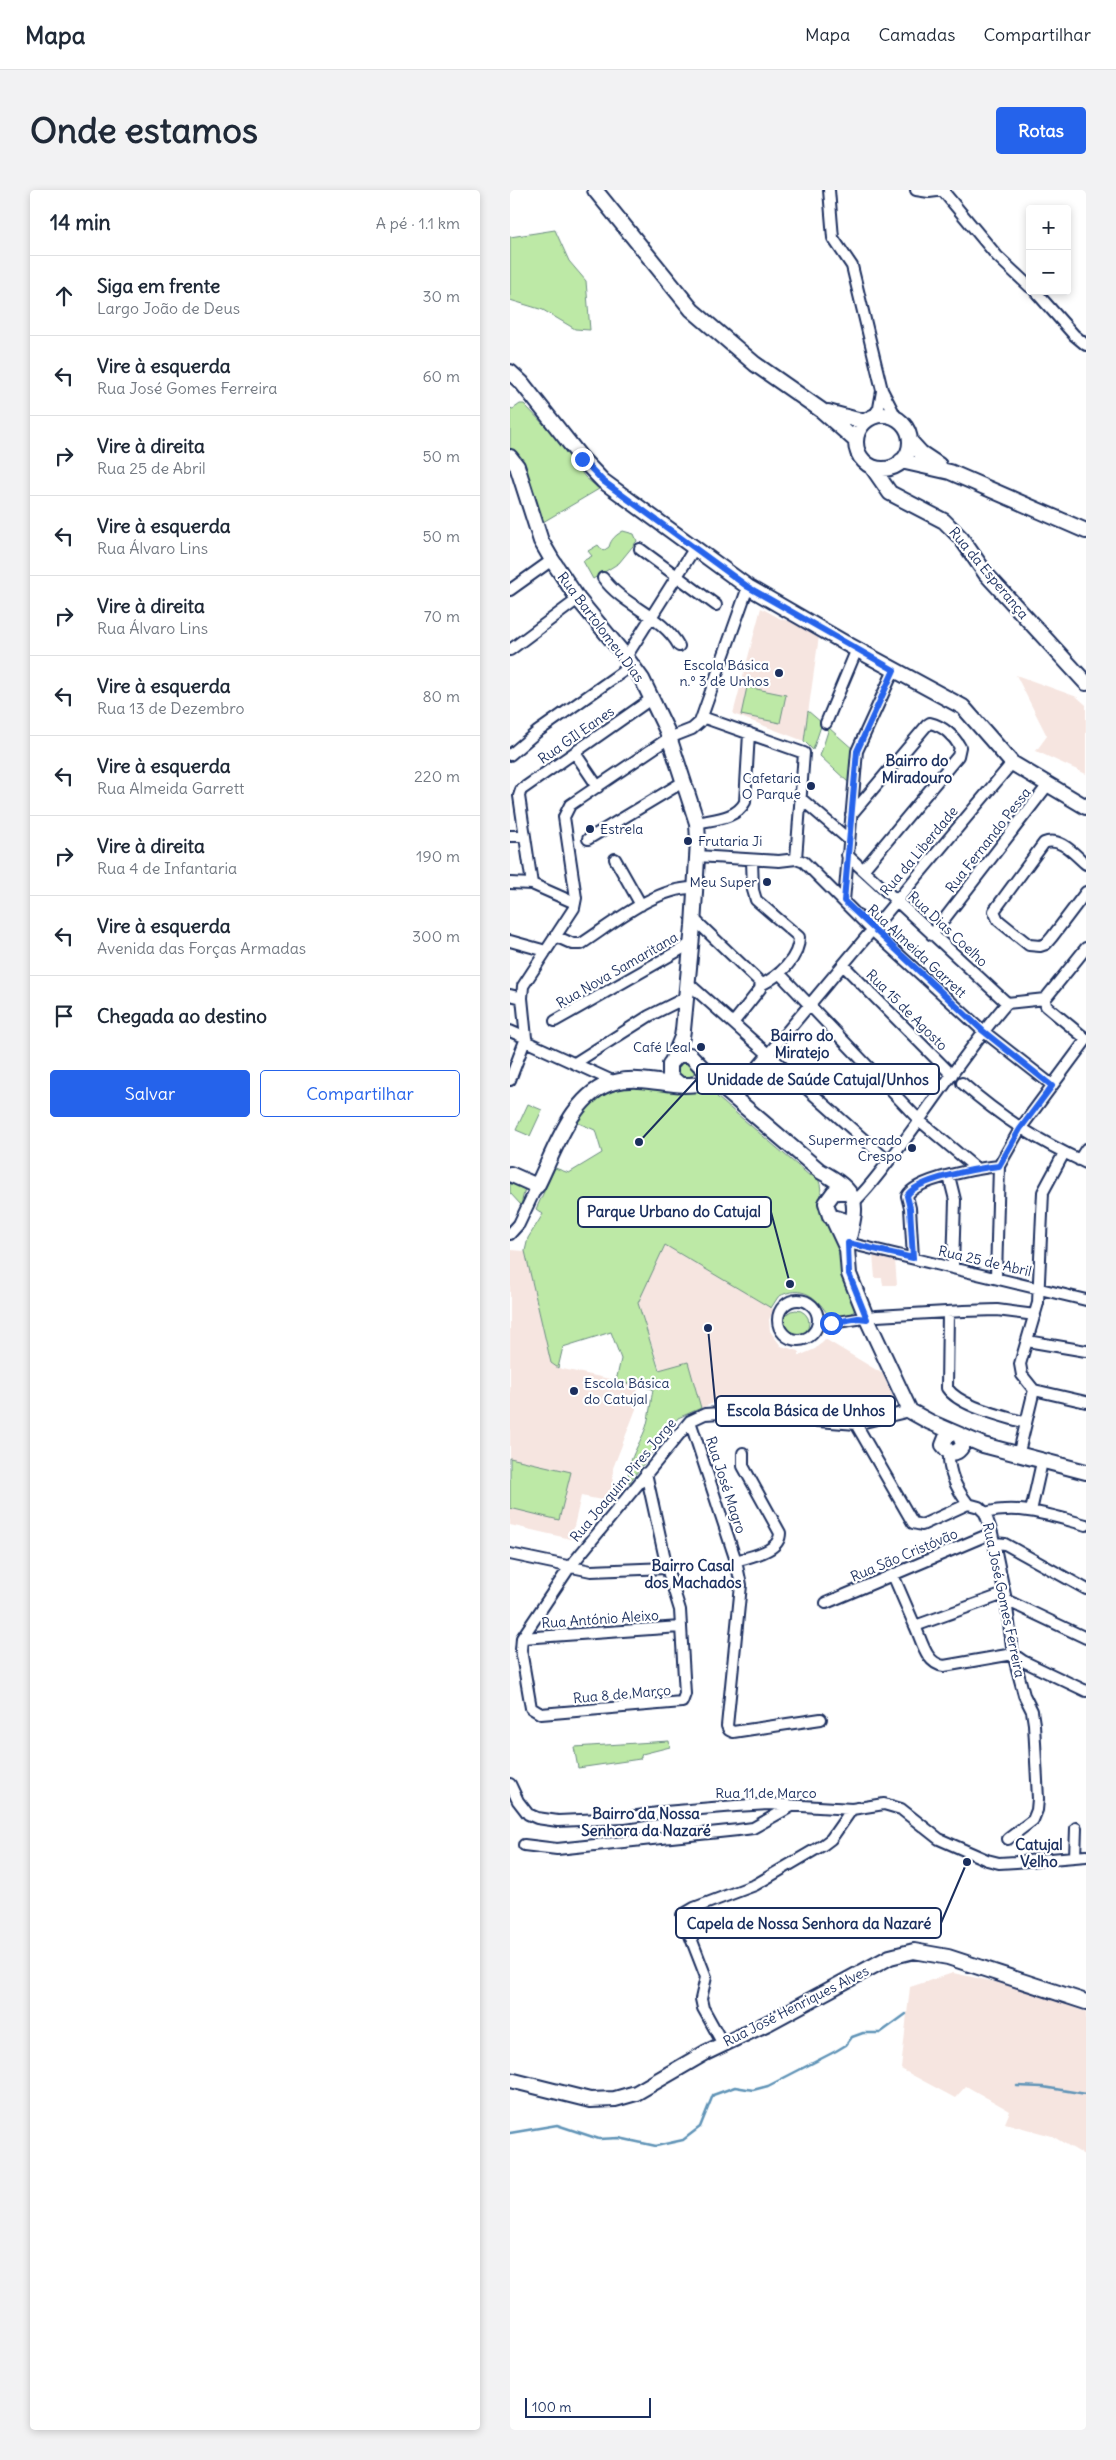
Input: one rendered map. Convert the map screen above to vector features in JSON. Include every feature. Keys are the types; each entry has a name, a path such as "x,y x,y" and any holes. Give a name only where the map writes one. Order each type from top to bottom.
{"street":[{"path":"595,190 692,310 756,364 821,410 855,440"},
{"path":"829,190 833,238 852,266 882,390 897,419 908,431 910,440 909,450 897,464 893,487 901,499"},
{"path":"916,190 944,191 997,256 1026,283"},
{"path":"1039,295 1074,335 1086,345"},
{"path":"510,372 522,384 596,475 748,587 963,707 1012,763 1047,786 1086,807"},
{"path":"882,390 879,408 858,431 855,440 861,459 872,467 882,469 897,464 950,472"},
{"path":"821,410 869,419 889,416 897,419"},
{"path":"910,440 921,453 950,472 1086,531"},
{"name":"Rua Bartolomeu Dias","path":"512,464 542,541 552,560 578,599 629,661 651,699 669,738 697,823 694,919 682,1038 671,1062"},
{"name":"Rua da Esperança","path":"872,467 890,493 944,521 961,538 986,574 1086,683"},
{"path":"640,549 677,575 680,581 716,605"},
{"path":"510,755 629,661 651,617 694,549"},
{"path":"510,591 552,560"},
{"path":"603,578 611,589 667,628 679,646"},
{"path":"511,1077 526,1040 522,998 523,986 575,903 576,898 564,817 570,805 669,738 692,729 700,722 748,587"},
{"path":"510,650 578,599"},
{"path":"826,723 857,649"},
{"path":"844,901 857,751 894,670"},
{"name":"Rua GIl Eanes","path":"532,884 519,796 521,790 651,699"},
{"path":"697,856 752,860 788,861 796,859 799,797 804,753 702,716"},
{"path":"851,815 920,731 930,723 939,726 955,739 960,752 864,870"},
{"path":"697,823 732,815 742,807 744,802 749,733"},
{"path":"575,753 598,787"},
{"name":"Rua da Liberdade","path":"736,1099 744,1083 811,1005 896,899 1012,763"},
{"path":"588,839 683,782"},
{"name":"Rua Fernando Pessa","path":"932,935 1047,786"},
{"path":"799,797 848,839"},
{"path":"510,836 525,836"},
{"path":"1086,864 1061,844 1049,841 1044,843 996,906 995,915 998,920 1029,945 1040,946 1046,944 1052,937 1086,892"},
{"name":"Rua Dias Coelho","path":"847,855 1007,1004"},
{"path":"615,859 641,905"},
{"name":"Rua Almeida Garrett","path":"796,859 804,862 872,930 983,1031 1052,1086"},
{"path":"733,1023 762,985 780,974 800,944 800,938 756,900 752,890 752,860"},
{"path":"510,883 532,884 575,903"},
{"path":"556,936 573,944 581,944 641,905 670,891 684,887 695,888"},
{"path":"694,919 759,979 762,985"},
{"path":"510,941 546,951"},
{"name":"Rua Nova Samaritana","path":"555,1021 692,943"},
{"path":"834,1219 847,1219 852,1202 867,1189 920,1121 983,1031 1007,1004 1045,999 1086,948"},
{"name":"Rua 15 de Agosto","path":"843,965 952,1075"},
{"path":"780,974 920,1121 977,1169"},
{"path":"575,1063 687,990 733,1023 888,1161"},
{"path":"510,995 522,998"},
{"path":"996,1277 999,1166 1020,1129 1086,1039 1046,1006 1045,999"},
{"path":"510,1032 615,1082"},
{"path":"682,1038 694,1059 699,1075 685,1084"},
{"path":"641,1080 684,1054 694,1059 718,1084 820,1171 837,1181 852,1202 848,1246 849,1274 867,1319 910,1411 930,1422 954,1442 982,1445 1018,1456 1086,1472"},
{"path":"671,1062 670,1076 685,1084"},
{"path":"510,1234 519,1224 573,1115 592,1094 615,1082 641,1080 685,1084 718,1084"},
{"path":"962,1083 993,1111 1020,1129 1064,1153 1083,1161 1086,1149"},
{"path":"1064,1153 1043,1192 1039,1288 1035,1315 1020,1364 1022,1375 1034,1390 1086,1402"},
{"path":"913,1258 910,1208 907,1196 909,1191 920,1185 949,1176 999,1166"},
{"path":"820,1171 827,1199 826,1208 848,1246"},
{"path":"510,1174 538,1186"},
{"path":"949,1176 955,1200 953,1267"},
{"path":"827,1199 834,1192 852,1202"},
{"name":"Rua 25 de Abril","path":"848,1246 953,1267 1086,1300"},
{"path":"798,1300 810,1305 817,1316 818,1322 816,1329 807,1338 794,1340 783,1334 779,1328 778,1315 786,1304 798,1300"},
{"path":"818,1322 831,1323 877,1316 997,1310 1035,1315"},
{"path":"948,1312 946,1380 947,1388 951,1394 978,1408 1026,1423"},
{"path":"1027,1341 1086,1351"},
{"path":"1018,1456 1034,1390"},
{"name":"Rua Joaquim Pires Jorge","path":"522,1638 569,1568 690,1421 705,1414 720,1413 856,1424 910,1411"},
{"name":"Rua José Magro","path":"690,1421 736,1561 742,1585 727,1726 733,1732 821,1719"},
{"path":"856,1424 913,1523 922,1525 968,1504"},
{"name":"Rua José Gomes Ferreira","path":"954,1442 948,1463 953,1482 968,1504 979,1507 986,1513 994,1538 1013,1654 1024,1695 1032,1711 1034,1724 1037,1810 1033,1820 1008,1839"},
{"path":"736,1561 774,1547 780,1539 780,1533 743,1466 743,1453"},
{"path":"1031,1511 1042,1462"},
{"name":"Rua 8 de Março","path":"522,1638 521,1650 531,1708 541,1714 682,1702 685,1694 680,1610 666,1568 646,1474"},
{"path":"986,1513 1010,1509 1031,1511 1086,1525"},
{"path":"994,1538 1086,1589"},
{"name":"Rua São Cristóvão","path":"826,1603 994,1538"},
{"path":"510,1554 569,1568 591,1571 666,1568"},
{"path":"893,1576 929,1658 936,1665 944,1666 1013,1654 1023,1661 1086,1690"},
{"path":"915,1626 1005,1597 1086,1638"},
{"name":"Rua António Aleixo","path":"522,1638 680,1627"},
{"name":"Rua 11 de Marco","path":"510,1784 518,1801 528,1814 537,1818 558,1821 624,1818 702,1807 769,1804 852,1809 884,1804 901,1809 939,1839 987,1860 1008,1863 1075,1858"},
{"path":"524,1846 557,1849 753,1828 792,1806"},
{"path":"724,2044 703,2008 701,1999 706,1977 682,1915 694,1908 755,1885 824,1845 852,1809"},
{"path":"1076,1828 1075,1858 1086,1856"},
{"name":"Rua José Henriques Alves","path":"510,2080 590,2100 615,2099 636,2093 724,2044 768,2023 882,1961 909,1952 928,1952 948,1957 1086,2002"}],"shaded area":[{"name":"Escola Básica n.º 3 de Unhos","path":"761,608 781,619 799,624 819,636 804,741 733,714"},
{"path":"1016,675 1077,697 1086,705 1086,774 1036,751 1047,736"},
{"path":"665,1245 773,1309 769,1320 770,1331 781,1346 799,1351 799,1355 801,1355 815,1349 825,1339 883,1374 895,1402 847,1416 724,1406 721,1400 701,1408 688,1362 660,1370 638,1303"},
{"name":"Escola Básica do Catujal","path":"510,1250 525,1251 551,1363 558,1368 638,1385 636,1409 613,1468 612,1502 581,1496 571,1539 510,1525"},
{"path":"873,1254 895,1260 897,1285 883,1285 882,1278 875,1278"},
{"path":"953,1973 1019,1987 1086,2012 1086,2156 1052,2136 1005,2123 1010,2111 966,2086 955,2098 901,2069 910,1987"}],"green space":[{"path":"555,230 569,261 586,281 590,330 575,329 543,310 510,300 510,237"},
{"path":"520,404 524,404 550,431 585,477 599,489 543,522 523,468 510,449 510,408 513,409"},
{"path":"623,531 634,534 637,541 619,563 593,579 583,561 592,556 588,551 598,545 603,551"},
{"path":"747,687 786,695 780,723 741,715"},
{"path":"808,711 822,723 813,750 804,741"},
{"path":"829,728 854,750 851,754 849,783 820,756"},
{"path":"684,1057 696,1068 693,1075 683,1079 677,1076 674,1066"},
{"path":"631,1086 700,1086 721,1092 717,1097 810,1176 814,1172 821,1188 820,1207 826,1220 835,1228 856,1308 850,1316 830,1319 826,1311 815,1299 802,1292 795,1292 778,1297 771,1308 665,1245 638,1303 659,1370 688,1362 701,1408 678,1418 629,1483 628,1475 631,1460 645,1431 653,1389 616,1381 621,1359 611,1332 563,1347 558,1368 551,1363 525,1251 528,1238 543,1214 536,1209 555,1168 569,1173 602,1153 595,1130 576,1122 586,1108 599,1098 614,1090"},
{"path":"528,1104 542,1110 530,1136 516,1130"},
{"path":"510,1182 525,1188 521,1205 510,1193"},
{"path":"796,1310 805,1314 809,1323 805,1332 796,1336 787,1332 783,1323 787,1314"},
{"path":"510,1458 571,1472 559,1520 510,1508"},
{"path":"669,1741 670,1747 642,1754 640,1759 578,1768 574,1747"}],"waterway":[{"path":"510,2133 557,2125 599,2139 619,2138 656,2146 683,2140 700,2127 713,2095 735,2087 753,2090 768,2086 836,2051 846,2045 852,2037 863,2033 880,2033 906,2014"},
{"path":"1017,2086 1043,2087 1086,2094"}],"place":[{"name":"Escola Básica n.º 3 de Unhos","path":"779,673"},
{"name":"Cafetaria O Parque","path":"811,786"},
{"name":"Estrela","path":"590,829"},
{"name":"Frutaria Ji","path":"688,841"},
{"name":"Meu Super","path":"767,882"},
{"name":"Café Leal","path":"701,1047"},
{"name":"Unidade de Saúde Catujal/Unhos","path":"639,1142"},
{"name":"Supermercado Crespo","path":"912,1148"},
{"name":"Parque Urbano do Catujal","path":"790,1284"},
{"name":"Escola Básica de Unhos","path":"708,1328"},
{"name":"Escola Básica do Catujal","path":"574,1391"},
{"name":"Capela de Nossa Senhora da Nazaré","path":"967,1862"}],"district":[{"name":"Bairro do Miradouro","path":"917,768"},
{"name":"Bairro do Miratejo","path":"802,1044"},
{"name":"Bairro Casal dos Machados","path":"693,1574"},
{"name":"Bairro da Nossa Senhora da Nazaré","path":"646,1822"},
{"name":"Catujal Velho","path":"1039,1852"}],"route":[{"path":"582,459 603,481 748,587 894,670 857,751 844,901 983,1031 1052,1086 1020,1129 999,1166 949,1176 920,1185 909,1191 907,1196 910,1208 913,1258 848,1243 849,1274 867,1319 858,1318 845,1322 831,1323"}]}
